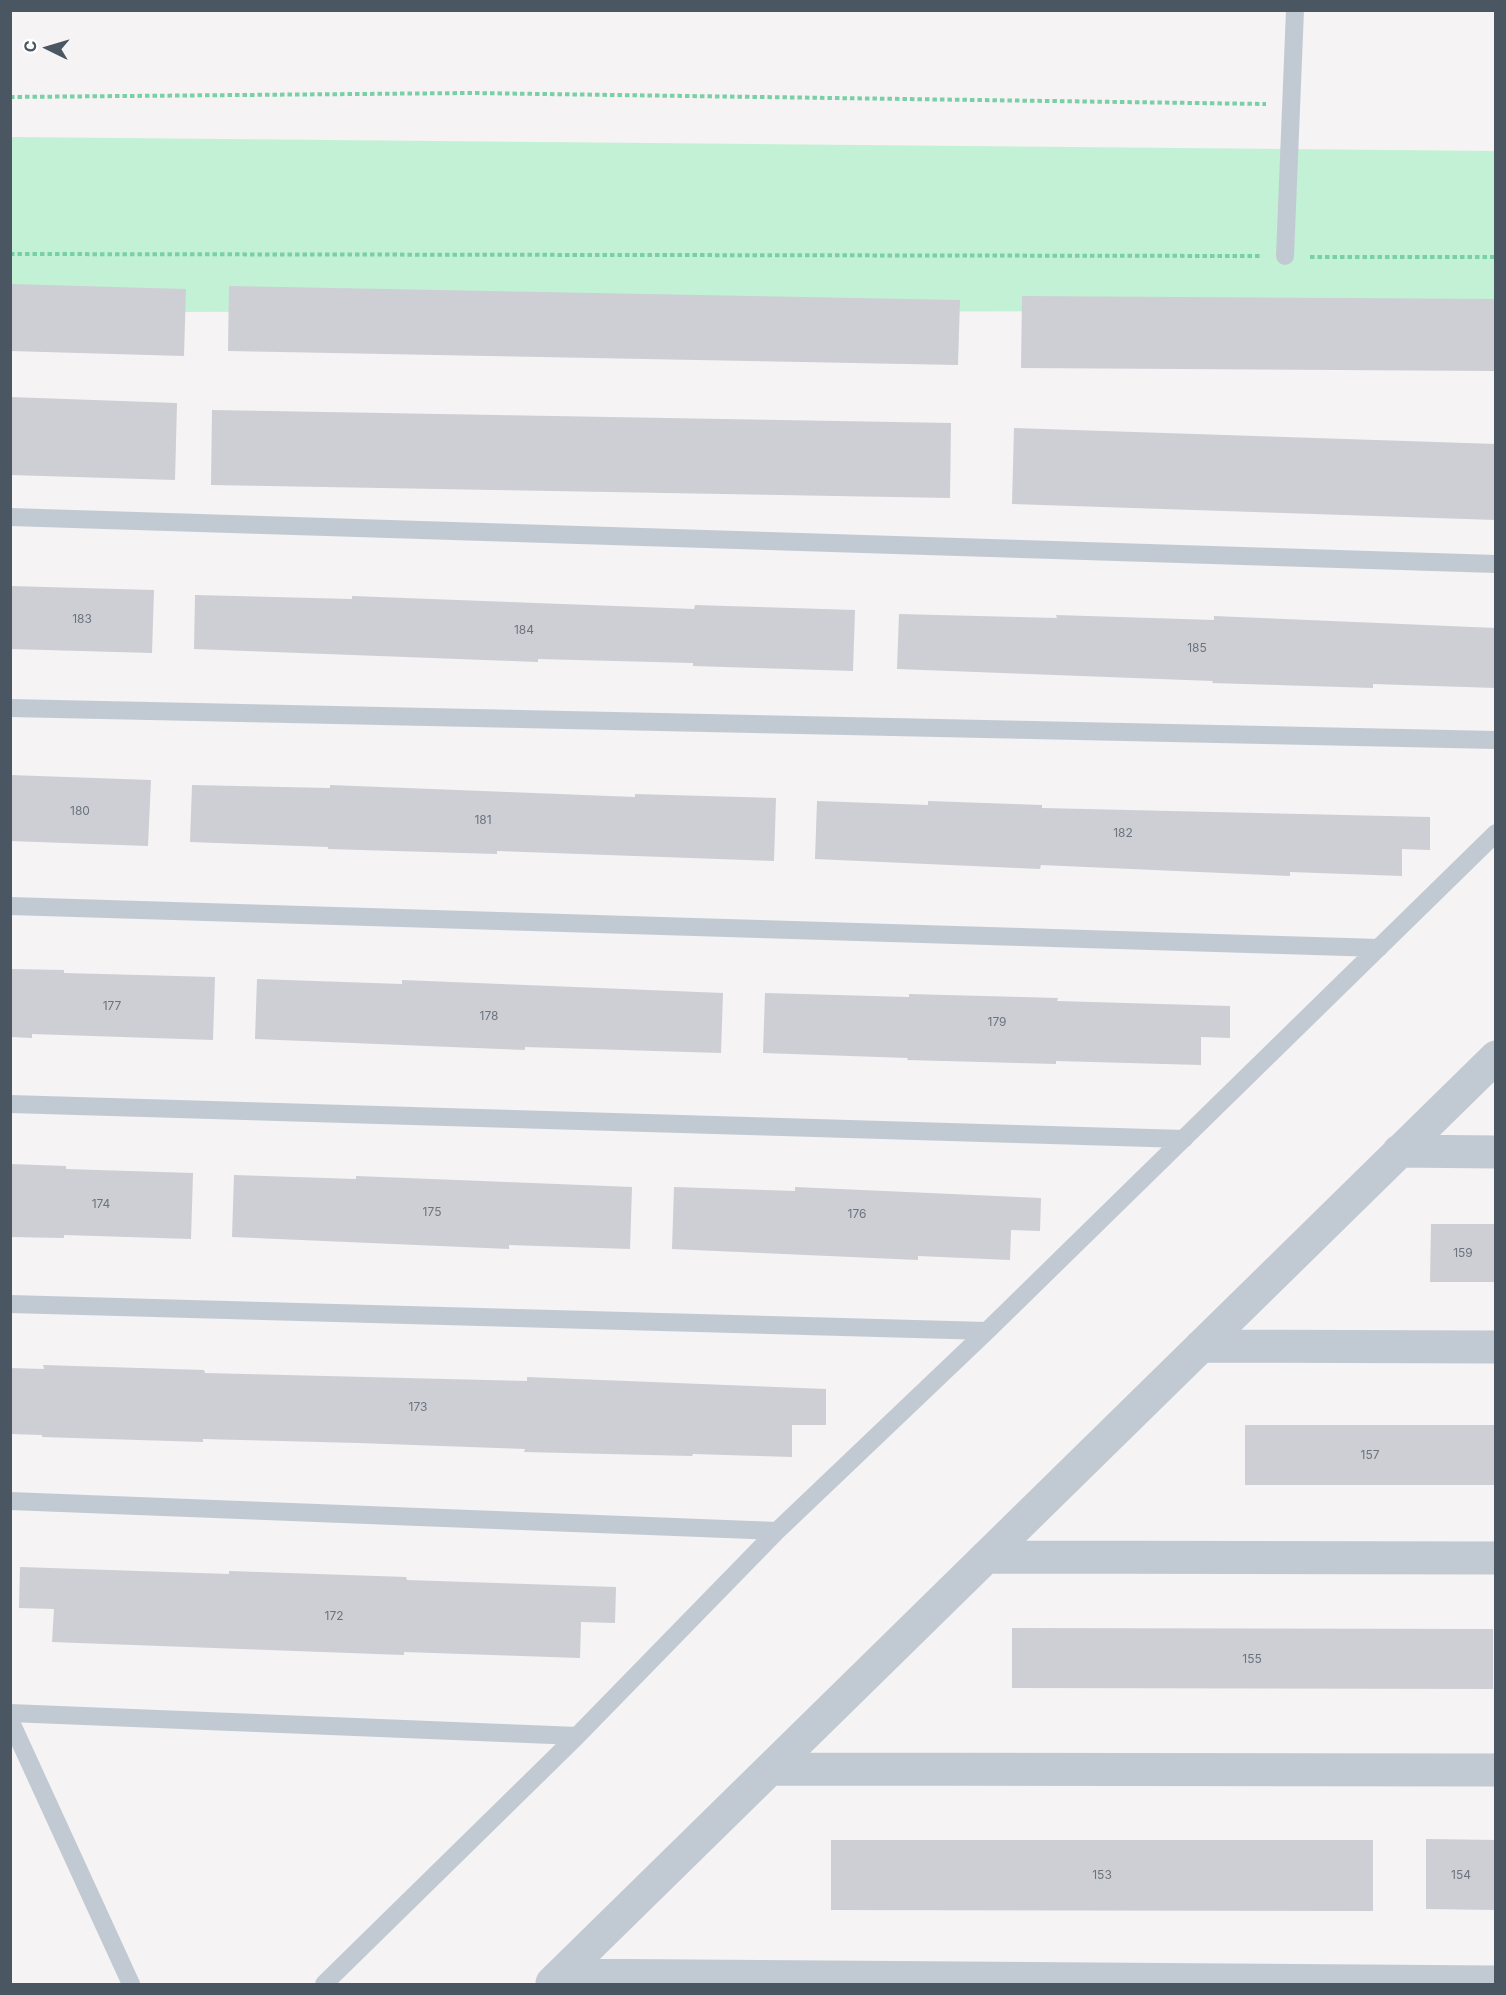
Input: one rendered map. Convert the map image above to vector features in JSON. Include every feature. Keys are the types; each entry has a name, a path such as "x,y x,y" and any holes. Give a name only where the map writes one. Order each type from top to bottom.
{"street":[{"path":"555,1980 1496,1057"},
{"path":"1399,1151 1496,1152"},
{"path":"1201,1347 1496,1347"},
{"path":"987,1557 1496,1558"},
{"path":"770,1769 1496,1770"},
{"path":"555,1980 1496,1982"}],"lane":[{"path":"1285,256 1295,10"},
{"path":"10,517 1496,564"},
{"path":"10,708 1496,740"},
{"path":"324,1984 577,1736 777,1531 987,1331 1496,833"},
{"path":"10,906 1379,948"},
{"path":"10,1104 1184,1139"},
{"path":"10,1304 987,1331"},
{"path":"10,1501 777,1531"},
{"path":"10,1713 577,1736"},
{"path":"10,1720 131,1984"}],"path":[{"path":"10,97 471,93 1291,104"},
{"path":"10,254 1496,257"}],"green space":[{"path":"11,137 1495,151 1495,311 11,312"}],"building":[{"path":"10,284 186,289 184,356 10,351"},
{"path":"229,286 960,300 958,365 228,351"},
{"path":"1022,296 1496,299 1496,371 1021,368"},
{"path":"10,397 177,403 175,480 10,475"},
{"path":"212,410 951,423 950,498 211,485"},
{"path":"1014,428 1496,444 1496,520 1012,504"},
{"path":"10,586 154,590 152,653 10,649"},
{"path":"195,595 352,599 352,596 694,609 695,605 855,610 853,671 693,666 693,663 538,659 538,662 194,649"},
{"path":"899,614 1057,618 1056,615 1214,620 1214,616 1496,628 1496,688 1373,684 1373,688 1212,683 1213,681 897,669"},
{"path":"10,775 151,780 148,846 10,841"},
{"path":"192,785 330,788 330,785 635,797 635,794 776,798 774,861 497,851 497,854 328,849 328,847 190,842"},
{"path":"817,801 928,805 928,801 1042,805 1042,808 1430,817 1430,850 1402,849 1402,876 1290,872 1290,876 1041,865 1040,869 815,859"},
{"path":"10,969 64,970 64,973 215,977 213,1040 32,1034 32,1038 10,1037"},
{"path":"257,979 402,984 402,980 723,993 721,1053 525,1047 525,1050 255,1039"},
{"path":"765,993 1058,998 1057,1001 1230,1006 1230,1038 1201,1037 1201,1065 907,1060 908,1058 763,1053"},
{"path":"10,1164 66,1166 66,1169 193,1173 191,1239 64,1235 64,1238 10,1237"},
{"path":"234,1175 356,1179 356,1176 632,1187 630,1249 509,1245 509,1249 232,1237"},
{"path":"674,1187 795,1191 795,1187 1041,1198 1040,1231 1011,1230 1010,1260 918,1256 918,1260 672,1249"},
{"path":"1431,1224 1496,1224 1496,1282 1430,1282"},
{"path":"43,1365 204,1370 205,1373 527,1381 527,1377 826,1389 826,1425 792,1425 792,1457 524,1452 525,1449 359,1443 203,1439 203,1442 10,1434 10,1368 44,1369"},
{"path":"1245,1425 1496,1425 1496,1485 1245,1485"},
{"path":"20,1567 229,1574 229,1571 616,1587 615,1623 581,1622 580,1658 404,1652 404,1655 52,1642 54,1609 19,1608"},
{"path":"1012,1628 1493,1629 1493,1689 1012,1688"},
{"path":"1426,1839 1496,1840 1496,1910 1426,1909"},
{"path":"831,1840 1373,1840 1373,1911 831,1910"}]}
